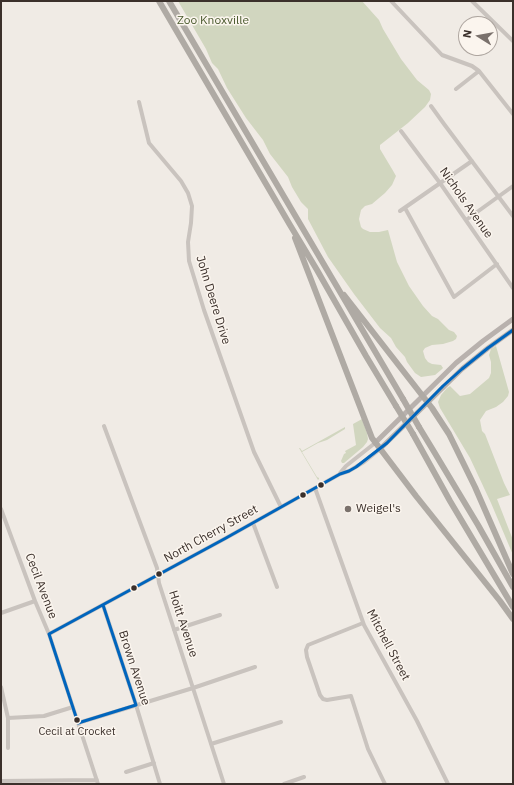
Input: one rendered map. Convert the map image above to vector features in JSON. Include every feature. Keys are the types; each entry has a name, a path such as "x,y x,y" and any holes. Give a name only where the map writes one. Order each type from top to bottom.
{"highway":[{"path":"159,1 290,225 318,270 366,356 513,607"},
{"path":"169,1 478,525 513,587"},
{"path":"290,225 372,438 421,503 513,619"},
{"path":"330,276 423,396 449,434 475,487 513,574"}],"main road":[{"name":"North Cherry Street","path":"375,443 456,363 490,335 513,319"},
{"name":"North Cherry Street","path":"380,449 443,386 473,360 513,330"}],"street":[{"path":"391,1 442,55 472,66 479,71 513,114"},
{"path":"472,1 513,41"},
{"path":"456,89 479,71"},
{"name":"John Deere Drive","path":"139,102 149,143 181,181 188,193 192,206 188,242 189,261 204,310 254,452 281,507"},
{"path":"431,106 513,216"},
{"name":"Nichols Avenue","path":"402,131 513,288"},
{"path":"400,211 472,161"},
{"path":"466,220 513,186"},
{"path":"405,208 454,297 497,264"},
{"name":"Hoitt Avenue","path":"104,426 157,568 159,583 224,784"},
{"name":"North Cherry Street","path":"340,474 346,466 375,443"},
{"name":"North Cherry Street","path":"49,634 207,549 340,474 349,471 380,449"},
{"name":"Mitchell Street","path":"315,488 363,623 418,721 448,784"},
{"name":"Cecil Avenue","path":"1,509 35,601 49,634 97,782"},
{"path":"253,523 277,587"},
{"path":"1,611 35,601"},
{"name":"Brown Avenue","path":"103,605 160,784"},
{"path":"174,630 220,616"},
{"path":"363,623 308,645 306,650 320,695 323,699 327,700 351,696 368,749 385,784"},
{"path":"78,723 193,688 255,667"},
{"path":"1,687 8,718 8,748"},
{"path":"8,718 44,716 73,707"},
{"path":"211,744 281,722"},
{"path":"126,772 154,763"},
{"path":"284,784 304,777"},
{"path":"1,781 97,782"}],"green space":[{"name":"Zoo Knoxville","path":"178,1 362,1 379,20 401,59 417,80 429,90 431,94 430,100 425,107 408,123 380,145 380,149 396,176 392,185 385,193 372,204 365,206 361,210 359,219 361,227 370,232 388,230 397,262 409,286 432,316 438,319 457,336 453,341 432,345 425,348 423,351 428,362 441,365 443,368 435,375 421,377 415,373 391,338 380,328 328,257 308,219 308,209 301,202 288,177 270,154 263,140 246,118 227,88 218,69 212,63 206,49"},
{"path":"496,346 509,392 508,396 503,402 486,411 480,420 482,431 485,434 510,495 497,499 513,540 513,555 470,458 440,408 438,402 441,395 450,386 460,396 470,394 489,378 491,373 491,362 489,355 491,349"},
{"path":"362,419 367,433 367,442 344,463 342,463 341,461 346,453 345,451 356,445 353,424"},
{"path":"345,427 345,429 327,440 302,452 319,478 318,480 299,448 302,451"}],"transit line":[{"path":"103,605 136,705 78,723 49,634 340,474 356,467 387,443 443,386 462,369 513,330"}],"place":[{"name":"Weigel's","path":"348,509"},
{"name":"Cecil at Crocket","path":"77,720"}]}
